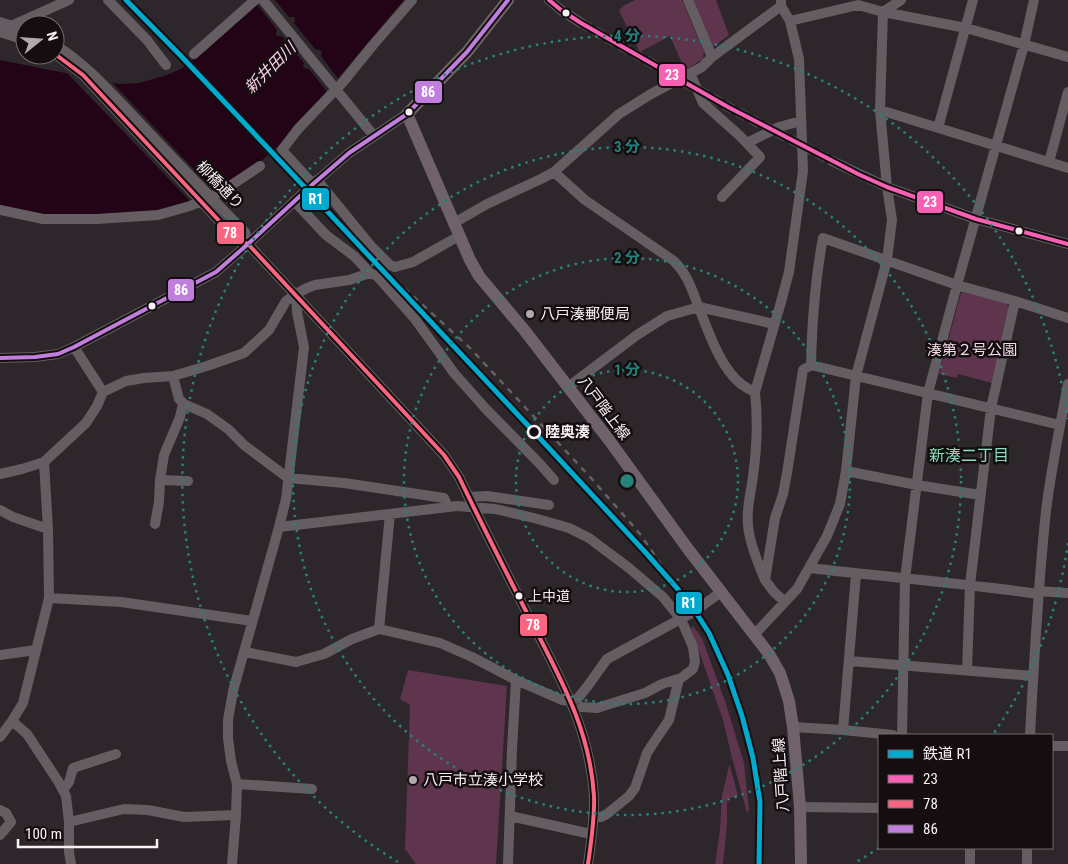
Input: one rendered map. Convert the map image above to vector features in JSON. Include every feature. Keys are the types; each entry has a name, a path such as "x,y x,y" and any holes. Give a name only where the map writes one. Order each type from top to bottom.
{"main road":[{"path":"407,114 468,52 508,0"},
{"name":"八戸階上線","path":"407,114 459,236 479,276 525,331 609,440 769,654 780,673 789,701 793,727 800,807 801,864"}],"street":[{"path":"12,25 70,0"},
{"path":"108,0 147,40 166,65"},
{"path":"194,54 255,0"},
{"path":"263,0 374,136"},
{"path":"412,0 343,82 298,129 282,150 315,182 390,265 395,267 404,266 459,236"},
{"path":"549,0 581,23"},
{"path":"688,0 712,57"},
{"path":"883,12 900,0"},
{"path":"938,128 973,0"},
{"path":"902,734 905,579 928,393 1024,45 1034,0"},
{"path":"454,223 487,204 554,172 619,114 651,94 702,67 781,3 790,22 799,59 803,171 789,272 755,392 756,441 748,510 748,527 759,567 765,580 785,602"},
{"path":"790,22 858,4 883,12 966,29 1068,57"},
{"path":"754,635 797,589 827,536 840,504 846,471 856,376 887,260 892,220 886,187 880,110 883,12"},
{"path":"0,22 15,26"},
{"path":"0,32 15,37"},
{"name":"柳橋通り","path":"65,51 86,68 235,229 237,240 248,244 296,294 444,455 459,477 571,701 583,732 594,797 588,864"},
{"name":"柳橋通り","path":"65,62 83,76 235,229"},
{"path":"690,73 703,103 760,157 722,197"},
{"path":"1049,162 1068,92"},
{"path":"880,110 1068,168"},
{"path":"0,358 58,354 216,272 349,153 407,114"},
{"path":"747,143 780,127 801,121"},
{"path":"832,161 886,187 976,219 1068,244"},
{"path":"0,210 43,219 158,216 190,206 221,192 260,166"},
{"path":"554,172 585,200 674,261 683,270 722,361 741,384 755,392"},
{"path":"294,201 326,235 354,256 370,273 377,276 415,320 454,373 554,480"},
{"path":"811,365 812,319 823,238 957,285 1068,318"},
{"path":"0,474 44,462 86,423 103,392 126,381 173,376 244,354 269,330 286,301 296,294 315,285 349,280 370,273"},
{"path":"232,864 237,784 231,761 228,720 233,691 286,499 304,347 296,312 296,294"},
{"path":"967,670 970,585 990,408 1015,301"},
{"path":"568,387 653,324 667,316 699,307 774,324"},
{"path":"74,347 103,392"},
{"path":"765,580 775,518 783,494 804,370 811,365 990,408 1063,422"},
{"path":"173,376 179,399 184,404 207,414 288,478 344,483 444,498 448,507"},
{"path":"1030,734 1038,593 1046,510 1063,422 1068,384"},
{"path":"155,524 164,455 184,404"},
{"path":"0,737 12,722 23,703 48,598 48,529 44,462"},
{"path":"846,471 980,495"},
{"path":"160,480 188,481"},
{"path":"279,527 448,507 488,496 549,505"},
{"path":"471,502 569,528 589,538 630,568 663,597 680,618 693,647 695,662 693,669 679,679 662,684 645,694 602,707 582,707"},
{"path":"0,510 13,517 48,529"},
{"path":"379,629 390,514"},
{"path":"810,568 1038,593 1068,593"},
{"path":"843,730 856,574"},
{"path":"244,652 296,662 324,654 352,639 379,629 440,643 516,680 562,700 571,701 578,698 607,659 695,611 721,592"},
{"path":"48,598 121,602 252,621"},
{"path":"0,655 36,650"},
{"path":"850,661 1033,676"},
{"path":"592,816 602,817 607,814 629,796 635,788 647,753 669,720 679,679"},
{"path":"508,864 516,680"},
{"path":"12,722 27,734 66,796 71,864"},
{"path":"793,727 883,734"},
{"path":"1053,746 1068,746"},
{"path":"63,790 69,782 73,768 116,754"},
{"path":"237,784 312,789"},
{"path":"800,807 878,808"},
{"path":"69,822 124,809 148,810 184,816 236,815"},
{"path":"0,810 6,813 11,822 0,835"},
{"path":"510,816 592,834"},
{"path":"970,849 970,864"},
{"path":"1027,849 1027,864"}],"green space":[{"path":"635,0 682,0 704,52 703,59 685,70 670,36 640,52 619,11 623,6"},
{"path":"692,0 716,0 729,35 712,48"},
{"name":"湊第２号公園","path":"967,291 1006,303 1009,308 992,383 958,374 957,378 939,374 961,293"},
{"path":"693,626 702,638 726,704 744,763 749,810 747,813 723,720 691,628"},
{"path":"408,670 507,686 496,864 416,864 405,849 410,705 400,699"},
{"path":"729,766 738,796 727,799 727,824 723,864 715,864 720,830 722,795"}],"water":[{"name":"新井田川","path":"263,0 404,0 279,145 259,163 222,189 158,213 44,215 0,206 0,60 15,63 15,65 25,65 120,84 139,83 164,76 181,69 200,55"}],"pier":[{"path":"259,0 275,0 289,17 294,17 294,23 316,50 318,49 322,52 321,56 339,80 328,93 309,69 303,67 304,63 282,36 276,34 277,30 256,3"},
{"path":"190,59 276,151 270,157 183,64"},
{"path":"66,72 110,80 217,194 193,204"}],"tunnel":[{"path":"581,23 728,107 832,161"}],"railway":[{"path":"369,256 470,348 591,478 641,535 676,587"}],"rail line":[{"name":"R1","path":"126,0 181,56 534,432 646,553 695,611 709,633 728,675 742,716 753,758 760,802 759,864"}],"transit line":[{"name":"86","path":"0,358 58,354 216,272 349,153 407,114 467,52 508,0"},
{"name":"23","path":"549,0 581,23 728,107 860,175 887,187 976,219 1068,244"},
{"name":"78","path":"65,62 83,75 237,240 248,244 444,455 459,477 562,683 580,726 587,748 594,796 588,864"}],"place":[{"name":"八戸湊郵便局","path":"530,314"},
{"name":"陸奥湊","path":"534,432"},
{"name":"上中道","path":"519,596"},
{"name":"八戸市立湊小学校","path":"413,780"}],"district":[{"name":"新湊二丁目","path":"969,455"}]}
